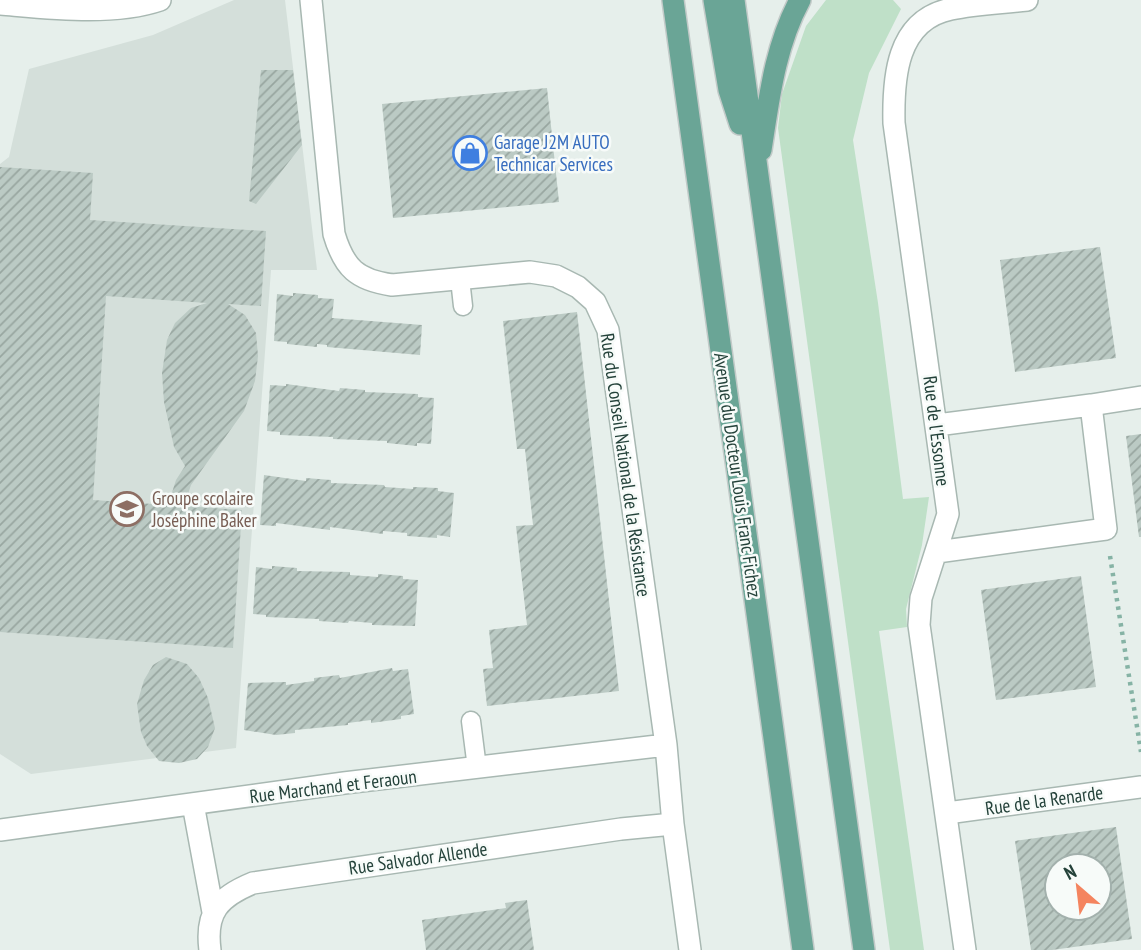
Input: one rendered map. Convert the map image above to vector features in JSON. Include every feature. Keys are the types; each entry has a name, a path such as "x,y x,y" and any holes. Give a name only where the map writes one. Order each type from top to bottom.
{"main road":[{"name":"Avenue du Docteur Louis Franc Fichez","path":"673,0 803,950"},
{"path":"714,0 729,90 757,176"},
{"path":"734,0 864,950"},
{"path":"757,176 770,87 788,23 800,0"}],"street":[{"path":"0,4 101,8 136,6 160,0"},
{"name":"Rue du Conseil National de la Résistance","path":"311,0 334,234 340,253 354,272 372,282 393,285 530,272 556,276 578,287 596,302 608,330 666,745 673,824 690,950"},
{"name":"Rue de l'Essonne","path":"965,950 919,625 921,598 948,514 894,123 894,89 898,62 907,41 925,21 948,9 1027,0"},
{"path":"937,425 1141,397"},
{"path":"937,552 1106,529 1091,405"},
{"name":"Rue Marchand et Feraoun","path":"0,830 666,745"},
{"name":"Rue de la Renarde","path":"947,813 1141,787"},
{"path":"193,804 212,912 208,938 210,950"},
{"name":"Rue Salvador Allende","path":"212,912 229,893 253,883 673,824"}],"lane":[{"path":"460,279 463,306"},
{"path":"471,721 477,768"}],"path":[{"path":"1106,529 1141,752"}],"shaded area":[{"name":"Groupe scolaire Joséphine Baker","path":"234,0 285,0 317,270 271,270 236,748 31,774 0,754 0,164 9,157 29,69 153,35"}],"green space":[{"path":"826,0 893,0 901,9 869,73 853,140 878,303 903,499 929,497 922,545 906,609 907,627 879,631 924,950 890,950 778,128 782,94 806,26"}],"building":[{"path":"261,70 293,70 302,145 256,204 249,201"},
{"name":"Garage J2M AUTO Technicar Services","path":"547,88 559,202 393,218 382,104"},
{"path":"0,167 93,173 90,220 266,231 261,306 228,304 245,315 256,333 258,356 255,381 244,411 191,485 184,506 242,510 233,648 0,632","holes":["106,296 207,303 191,308 175,323 167,340 162,373 164,402 174,447 185,466 176,480 168,505 93,500"]},
{"path":"1100,247 1116,358 1015,372 1000,260"},
{"path":"293,293 334,299 332,318 422,325 420,355 274,341 277,294 293,296"},
{"path":"577,312 619,691 487,706 483,669 493,668 489,630 527,625 516,526 533,525 525,449 517,449 503,321"},
{"path":"286,384 339,391 340,388 418,394 418,397 434,398 431,444 417,443 417,446 387,441 280,435 280,432 267,431 270,385"},
{"path":"1141,434 1141,537 1139,537 1126,436"},
{"path":"264,475 306,481 306,478 331,480 331,483 413,489 438,488 438,491 454,493 450,537 407,536 407,533 383,531 383,534 330,527 330,530 276,523 276,526 260,525"},
{"path":"272,566 297,568 297,571 350,572 350,575 378,577 378,574 418,580 415,626 372,625 253,614 256,567 272,569"},
{"path":"1081,576 1096,687 996,700 981,590"},
{"path":"166,657 187,664 199,678 208,698 215,728 208,747 197,759 179,763 159,761 147,746 141,732 137,704 144,680 153,665"},
{"path":"392,668 393,671 408,669 414,714 401,716 401,719 371,723 371,720 276,735 244,730 248,683 286,682 286,685 314,681 314,678 339,675 340,678"},
{"path":"1116,827 1132,939 1052,950 1031,950 1015,841"},
{"path":"527,900 534,950 426,950 422,920 506,908 505,903"}],"place":[{"name":"Garage J2M AUTO Technicar Services","path":"470,153"},
{"name":"Groupe scolaire Joséphine Baker","path":"127,509"}]}
